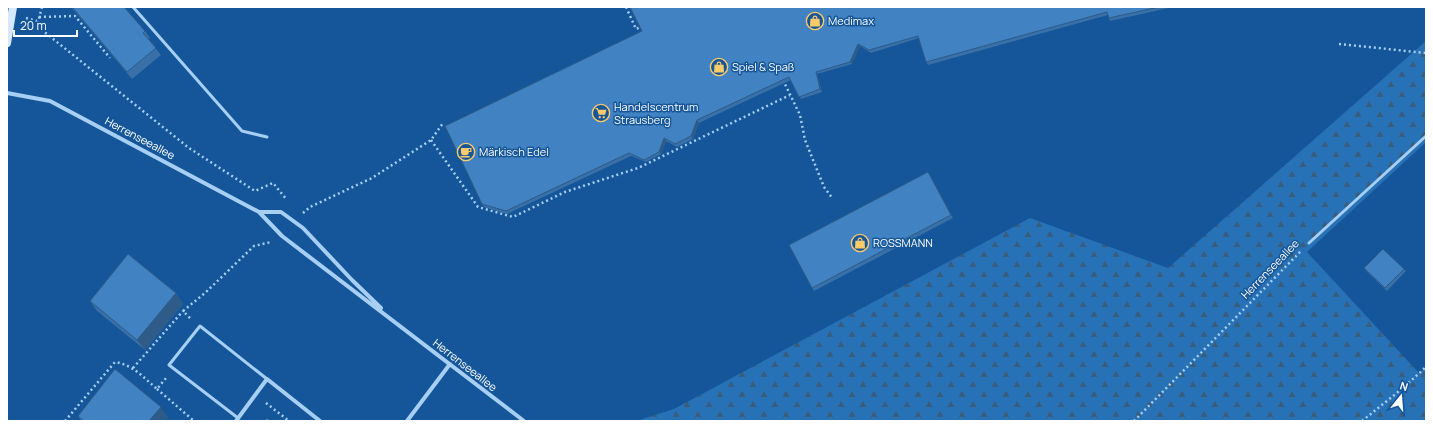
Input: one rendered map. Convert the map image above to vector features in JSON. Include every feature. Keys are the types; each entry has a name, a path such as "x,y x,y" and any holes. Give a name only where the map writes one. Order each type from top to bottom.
{"main road":[{"path":"7,43 13,7"}],"street":[{"name":"Herrenseeallee","path":"7,93 50,101 259,212 282,236 524,421"},
{"name":"Herrenseeallee","path":"259,212 281,212 303,228 352,280 396,323"},
{"path":"407,421 450,364"},
{"path":"237,419 267,379 320,421"}],"lane":[{"path":"133,7 242,131 266,137"},
{"name":"Herrenseeallee","path":"1309,243 1426,136"},
{"path":"237,419 169,365 200,326 267,379"}],"path":[{"path":"42,7 37,26 189,148 255,191 273,183 286,199"},
{"path":"626,7 636,29 650,23"},
{"path":"39,16 75,16 110,58"},
{"path":"1339,44 1426,53"},
{"path":"780,74 800,115 804,140 824,187 832,199"},
{"path":"431,140 478,207 513,217 565,192 638,168 790,95"},
{"path":"295,222 310,207 372,178 431,140 444,123"},
{"path":"133,368 182,311 206,293 254,246 270,243 282,236"},
{"name":"Herrenseeallee","path":"1134,421 1309,243"},
{"path":"182,311 200,326"},
{"path":"65,421 115,362 125,363 133,368 194,421"},
{"path":"1362,421 1403,388 1426,367"},
{"path":"157,389 174,369"},
{"path":"266,403 289,421"}],"green space":[{"path":"1426,41 1426,142 1307,252 1419,373 1426,367 1426,421 636,421 674,409 1030,218 1168,268"}],"building":[{"path":"72,7 124,7 145,31 143,33 156,48 127,72"},
{"name":"Handelscentrum Strausberg","path":"630,7 1159,7 1109,18 1107,12 926,62 918,36 869,50 858,44 850,62 816,72 820,89 799,97 789,77 697,120 691,136 675,144 664,138 659,152 644,160 629,153 506,211 482,204 445,126 642,31"},
{"path":"928,172 951,215 812,288 789,245"},
{"path":"1383,249 1404,269 1385,288 1364,268"},
{"path":"128,254 176,293 137,340 90,301"},
{"path":"115,369 161,407 149,421 84,421 78,416"},
{"path":"267,418 271,421 264,421"}],"place":[{"name":"Medimax","path":"815,21"},
{"name":"Spiel & Spaß","path":"719,67"},
{"name":"Handelscentrum Strausberg","path":"601,113"},
{"name":"Märkisch Edel","path":"466,152"},
{"name":"ROSSMANN","path":"860,243"}]}
